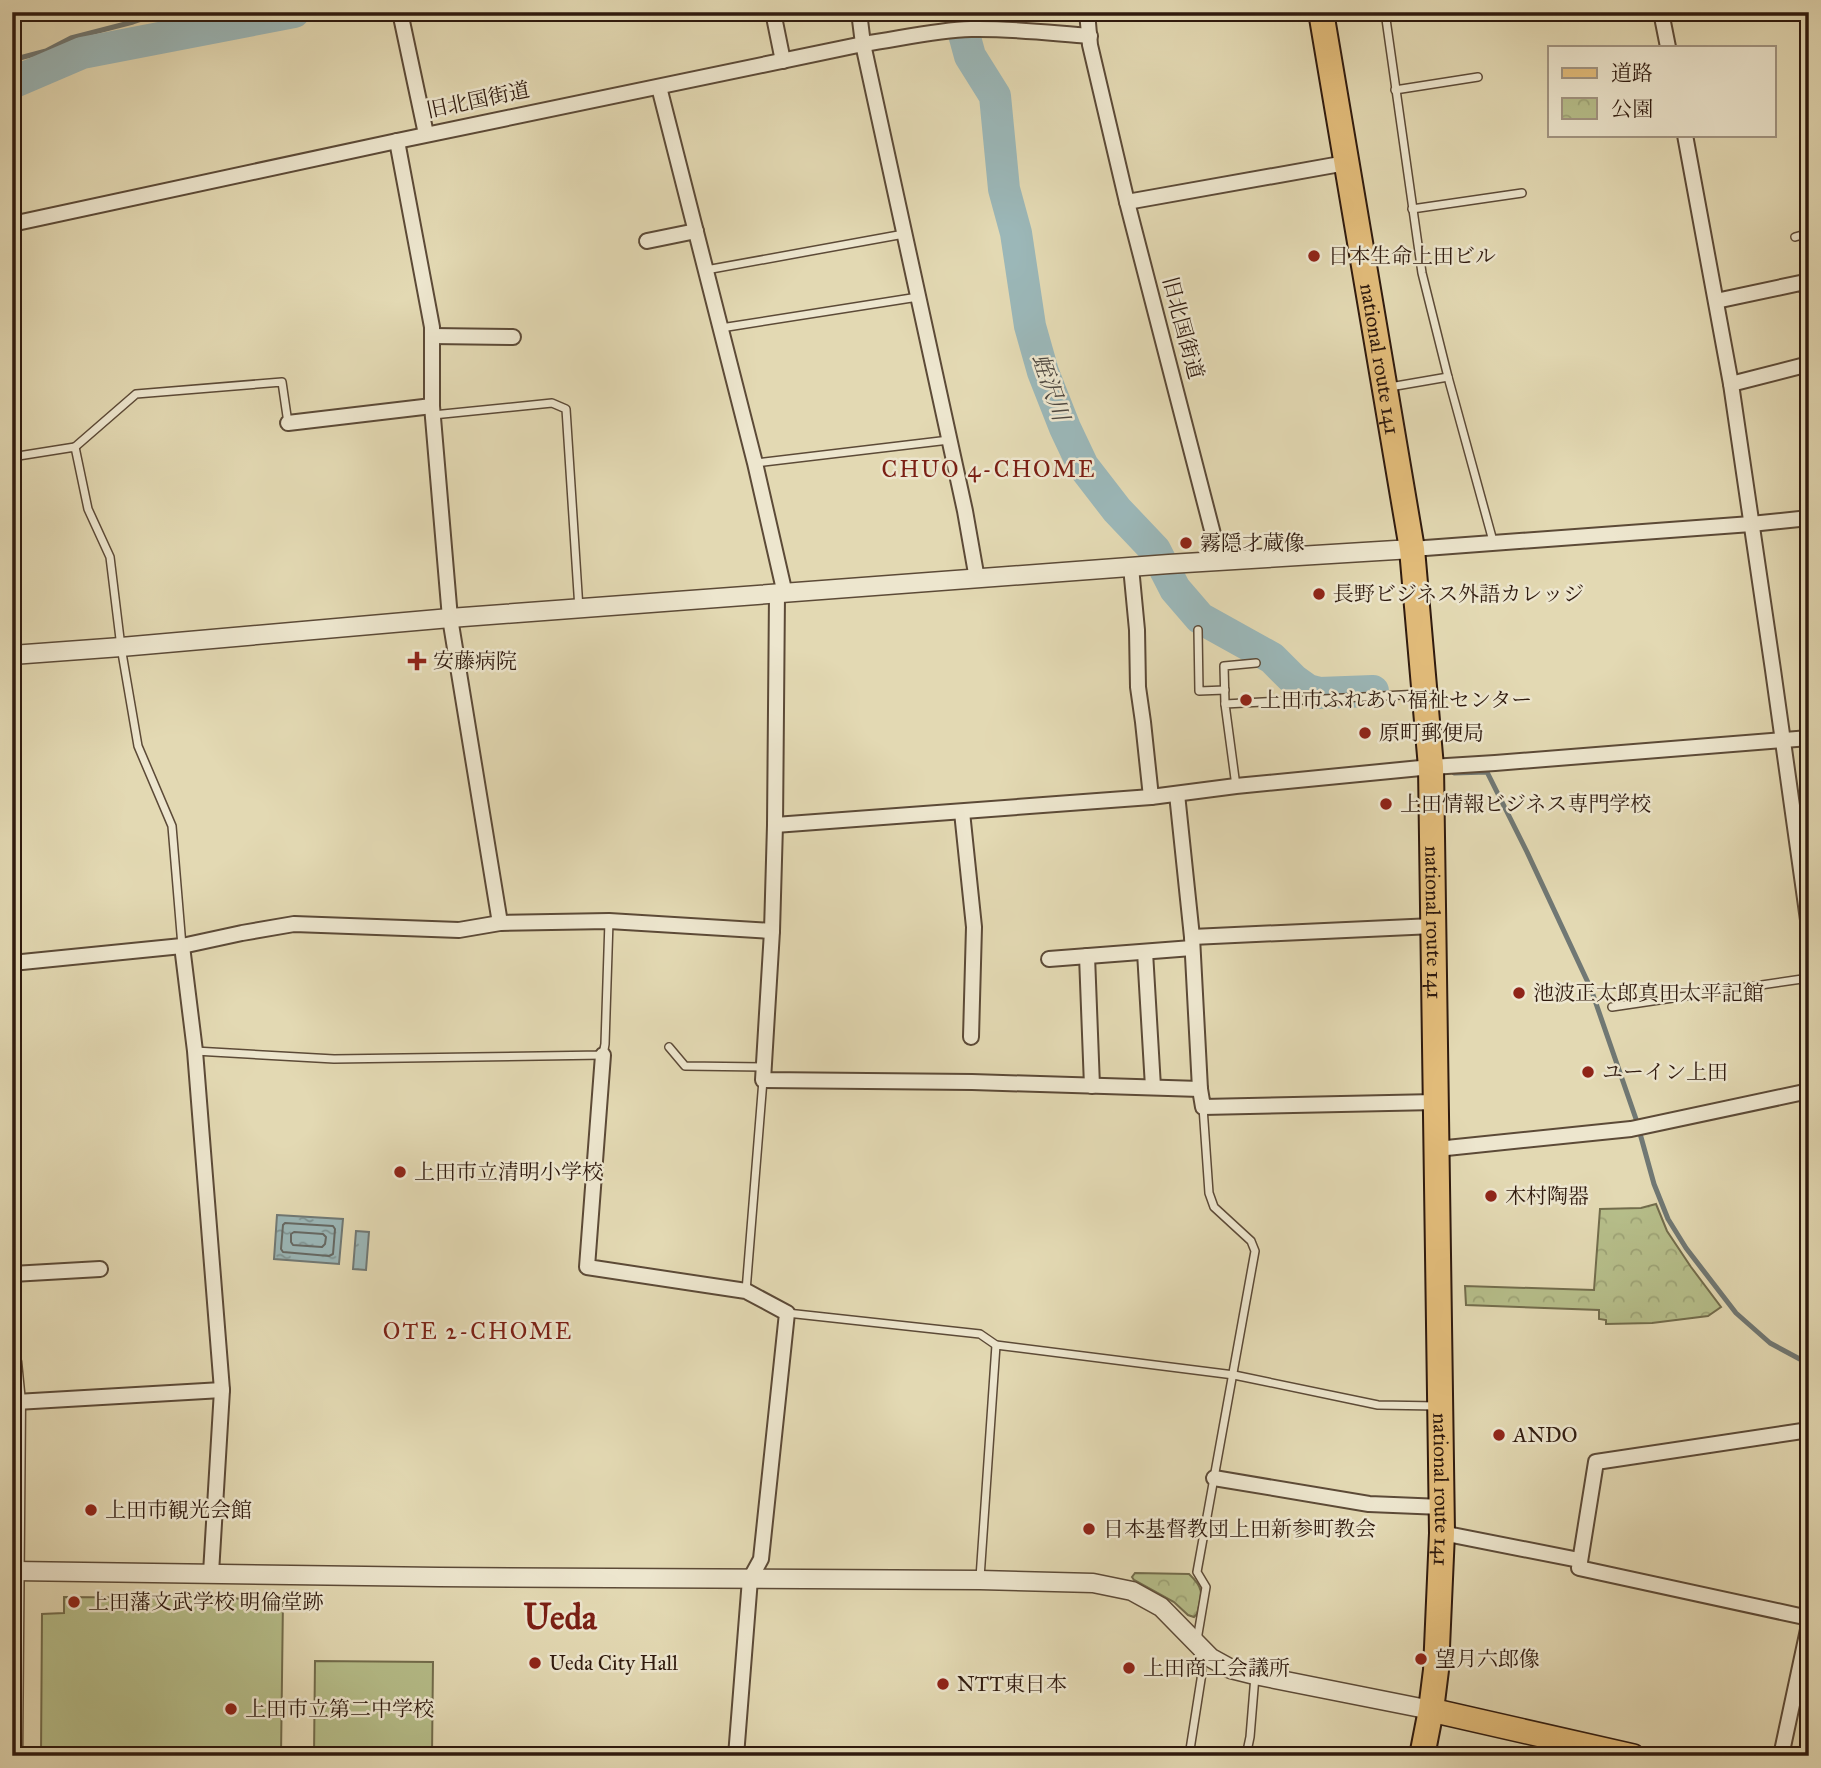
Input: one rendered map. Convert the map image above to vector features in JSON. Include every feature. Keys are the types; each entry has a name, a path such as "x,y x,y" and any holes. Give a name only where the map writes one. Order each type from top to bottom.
{"highway":[{"name":"national route 141","path":"1321,12 1412,549 1425,694 1442,766 1433,926 1443,1533 1436,1670 1422,1756"}],"main road":[{"path":"1431,1710 1633,1756"}],"street":[{"path":"400,12 426,134"},
{"path":"773,12 783,61"},
{"path":"859,12 863,44 950,440 977,579"},
{"path":"1087,12 1090,36"},
{"path":"1661,12 1668,46"},
{"name":"旧北国街道","path":"12,223 863,44 963,29 1090,36 1127,202 1220,561"},
{"path":"659,87 755,463 781,594 772,931 763,1074 1200,1089"},
{"path":"1685,136 1731,384 1809,928"},
{"path":"397,141 432,327 433,411 450,618 500,923"},
{"path":"1127,202 1346,163"},
{"path":"647,241 696,231"},
{"path":"1716,301 1805,282 1809,295"},
{"path":"432,336 513,337"},
{"path":"1731,384 1809,364"},
{"path":"288,423 433,411"},
{"path":"12,655 450,618 1809,518"},
{"path":"1131,567 1137,630 1138,687 1151,797"},
{"path":"775,825 1151,797 1442,766 1809,738"},
{"path":"1177,794 1192,943 1203,1107 1436,1102"},
{"path":"962,811 974,927 971,1037"},
{"path":"12,962 183,946 294,924 459,930 500,923 609,921 772,931"},
{"path":"1049,959 1145,952 1192,943 1433,926"},
{"path":"183,946 195,1051 222,1390 211,1573"},
{"path":"1145,952 1153,1087"},
{"path":"1087,956 1092,1086"},
{"path":"603,1055 587,1267 746,1291 787,1313 761,1559 750,1579 736,1756"},
{"path":"1437,1149 1631,1129 1809,1091"},
{"path":"12,1274 100,1269"},
{"path":"12,1362 16,1402 13,1756"},
{"path":"16,1402 222,1390"},
{"path":"1809,1430 1596,1462 1579,1560 1579,1568 1809,1618"},
{"path":"1214,1478 1369,1504 1442,1507"},
{"path":"1443,1533 1579,1560"},
{"path":"15,1570 452,1578 980,1580 1093,1583 1132,1591 1161,1607 1211,1658 1231,1669 1431,1710"},
{"path":"1781,1756 1809,1625"}],"lane":[{"path":"1385,12 1422,272 1493,541"},
{"path":"1395,90 1478,77"},
{"path":"1412,209 1522,193"},
{"path":"1795,237 1809,233"},
{"path":"706,270 904,234"},
{"path":"720,328 918,297"},
{"path":"1385,387 1448,377"},
{"path":"12,457 75,447 136,394 282,382 288,423"},
{"path":"433,411 552,403 566,409 579,609"},
{"path":"755,463 950,440"},
{"path":"75,447 88,509 110,557 121,647 138,747 172,826 183,946"},
{"path":"1198,630 1199,691 1225,690"},
{"path":"1236,786 1225,704 1224,666 1256,663"},
{"path":"1225,704 1425,694"},
{"path":"195,1051 334,1059 603,1055 609,921"},
{"path":"1612,1007 1809,978"},
{"path":"669,1047 685,1066 763,1074 746,1291"},
{"path":"1189,1756 1202,1673 1196,1643 1206,1587 1198,1573 1255,1251 1251,1241 1214,1207 1209,1194 1203,1107"},
{"path":"787,1313 980,1335 996,1345 1234,1375 1378,1405 1441,1406"},
{"path":"980,1580 996,1345"},
{"path":"1246,1756 1255,1675"}],"green space":[{"path":"1656,1204 1667,1231 1721,1307 1708,1316 1652,1323 1606,1324 1606,1320 1599,1319 1599,1310 1466,1305 1465,1286 1594,1290 1600,1209 1641,1208"},
{"path":"1135,1573 1189,1574 1201,1592 1197,1614 1194,1617 1188,1615 1174,1602 1134,1580 1132,1577"},
{"name":"上田市立第二中学校","path":"64,1597 283,1599 281,1756 41,1756 42,1614 64,1613"},
{"path":"315,1661 433,1662 432,1756 314,1756"}],"water":[{"path":"277,1215 343,1219 339,1264 274,1259"},
{"path":"356,1231 369,1232 366,1270 353,1269"}],"waterway":[{"path":"12,60 46,51 71,38 163,12"},
{"path":"12,83 82,53 294,12"},
{"name":"蛭沢川","path":"958,12 970,56 995,96 1004,189 1016,233 1030,326 1043,372 1083,466 1117,510 1155,550 1175,589 1200,618 1272,658 1308,690 1319,693 1373,691"},
{"path":"1454,773 1487,772 1527,852 1591,989 1636,1119 1654,1184 1668,1219 1686,1248 1736,1313 1770,1343 1809,1364"}],"place":[{"name":"日本生命上田ビル","path":"1314,256"},
{"name":"霧隠才蔵像","path":"1186,543"},
{"name":"長野ビジネス外語カレッジ","path":"1319,594"},
{"name":"安藤病院","path":"417,661"},
{"name":"上田市ふれあい福祉センター","path":"1246,700"},
{"name":"原町郵便局","path":"1365,733"},
{"name":"上田情報ビジネス専門学校","path":"1386,804"},
{"name":"池波正太郎真田太平記館","path":"1519,993"},
{"name":"ユーイン上田","path":"1588,1072"},
{"name":"上田市立清明小学校","path":"400,1172"},
{"name":"木村陶器","path":"1491,1196"},
{"name":"ANDO","path":"1499,1435"},
{"name":"上田市観光会館","path":"91,1510"},
{"name":"日本基督教団上田新参町教会","path":"1089,1529"},
{"name":"上田藩文武学校 明倫堂跡","path":"74,1602"},
{"name":"望月六郎像","path":"1421,1659"},
{"name":"Ueda City Hall","path":"535,1663"},
{"name":"上田商工会議所","path":"1129,1668"},
{"name":"NTT東日本","path":"943,1684"},
{"name":"上田市立第二中学校","path":"231,1709"}],"district":[{"name":"CHUO 4-CHOME","path":"989,469"},
{"name":"OTE 2-CHOME","path":"478,1331"},
{"name":"Ueda","path":"560,1617"}]}
